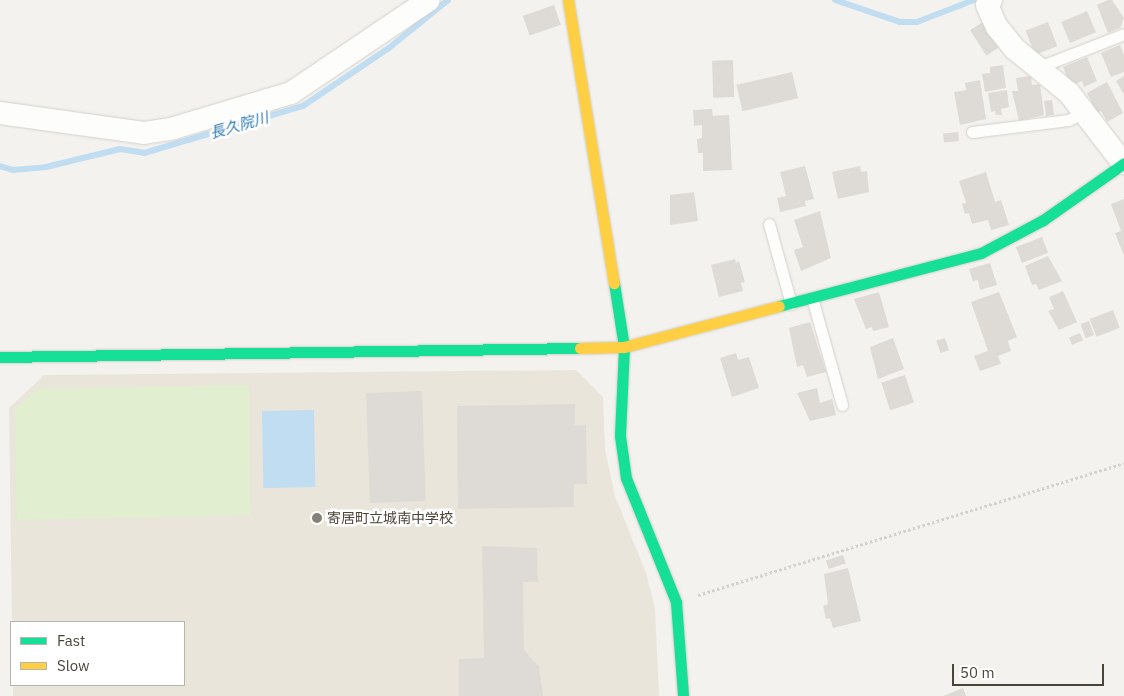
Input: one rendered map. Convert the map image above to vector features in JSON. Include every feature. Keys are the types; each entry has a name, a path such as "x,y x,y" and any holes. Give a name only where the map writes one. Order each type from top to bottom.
{"street":[{"path":"0,112 144,133 174,128 292,93 429,0"},
{"path":"568,0 624,347 620,436 626,478 676,602 683,696"},
{"path":"0,357 624,347 980,253 1044,220 1124,163 1084,112 1039,67 1014,49 997,27 987,5 991,0"}],"lane":[{"path":"1039,67 1124,34"},
{"path":"972,132 1068,120 1084,112"},
{"path":"770,224 791,304"},
{"path":"812,298 842,405"}],"path":[{"path":"676,602 1124,463"}],"shaded area":[{"name":"寄居町立城南中学校","path":"576,370 603,397 605,450 615,496 646,573 655,608 659,696 13,696 13,686 185,686 185,621 12,621 9,408 44,375"}],"green space":[{"path":"249,385 250,515 17,520 15,410 37,389"}],"water":[{"path":"314,410 315,487 263,488 262,411"}],"building":[{"path":"1112,0 1124,18 1120,28 1108,33 1097,5"},
{"path":"554,5 561,25 530,36 523,16"},
{"path":"1087,11 1096,32 1070,43 1061,22"},
{"path":"986,20 1002,45 986,56 970,30"},
{"path":"1048,22 1057,46 1035,55 1026,31"},
{"path":"1120,45 1124,55 1124,72 1111,77 1101,53"},
{"path":"1087,57 1097,81 1084,87 1082,81 1071,86 1063,67"},
{"path":"733,60 734,97 713,98 712,61"},
{"path":"1003,65 1006,88 985,92 982,74 990,73 990,67"},
{"path":"792,72 798,98 743,111 736,85"},
{"path":"1031,76 1032,85 1040,84 1044,115 1019,121 1012,91 1018,91 1016,78"},
{"path":"1124,76 1124,95 1116,81"},
{"path":"980,80 986,119 960,125 954,92 966,90 965,83"},
{"path":"1107,82 1123,113 1107,122 1101,111 1097,113 1087,93"},
{"path":"1007,90 1009,107 1001,109 1002,115 996,115 995,111 991,112 988,93"},
{"path":"1052,100 1054,115 1046,116 1044,101"},
{"path":"712,109 713,116 729,115 732,170 703,171 703,153 698,153 697,139 702,138 702,125 694,126 693,110"},
{"path":"958,132 959,141 944,143 943,134"},
{"path":"805,166 814,199 805,201 806,206 780,212 777,198 786,196 780,172"},
{"path":"860,166 861,172 867,171 869,192 838,199 832,172"},
{"path":"986,172 995,202 1001,200 1009,225 991,230 988,220 972,224 969,213 965,214 962,204 966,203 959,181"},
{"path":"694,192 698,221 670,225 670,195"},
{"path":"1124,199 1124,256 1115,233 1121,231 1111,204"},
{"path":"820,211 831,258 801,271 794,250 803,247 794,220"},
{"path":"1042,237 1048,253 1022,263 1016,247"},
{"path":"1048,256 1062,281 1039,290 1036,284 1032,285 1025,266"},
{"path":"735,259 736,263 739,261 745,282 741,283 743,291 719,297 711,265"},
{"path":"990,263 997,285 980,290 978,280 973,281 969,269"},
{"path":"1063,291 1077,322 1059,330 1048,311 1054,309 1049,297"},
{"path":"879,292 889,327 873,331 872,327 866,329 854,299"},
{"path":"999,292 1017,337 1008,341 1011,351 998,356 1001,364 980,371 974,356 988,351 971,302"},
{"path":"1113,310 1120,328 1096,337 1090,319"},
{"path":"1089,321 1094,335 1086,338 1081,324"},
{"path":"810,322 826,372 807,377 803,365 797,367 789,328"},
{"path":"1080,333 1083,340 1072,345 1069,338"},
{"path":"893,338 904,369 878,379 870,347"},
{"path":"945,338 949,350 940,353 936,341"},
{"path":"736,353 738,360 749,357 759,388 732,397 720,358"},
{"path":"905,375 914,403 890,410 881,383"},
{"path":"817,388 820,403 832,399 836,415 810,421 797,393"},
{"path":"422,391 426,501 370,503 366,393"},
{"path":"575,404 575,425 586,425 587,484 574,484 574,507 458,509 457,406"},
{"path":"482,546 537,548 538,582 523,582 524,650 539,667 543,696 459,696 459,659 484,658"},
{"path":"843,555 846,564 829,569 826,561"},
{"path":"848,568 861,621 833,628 830,618 826,619 823,606 828,604 824,574"},
{"path":"963,688 966,696 943,696"}],"waterway":[{"name":"長久院川","path":"0,166 13,170 46,167 120,149 144,153 303,106 389,48 448,0"},
{"name":"長久院川","path":"835,0 900,22 917,22 974,0"}],"traffic: fast":[{"path":"779,306 981,253 1043,220 1124,163"},
{"path":"614,283 624,347 620,436 626,478 676,602 683,696"},
{"path":"0,357 580,348"}],"traffic: slow":[{"path":"568,0 614,283"},
{"path":"580,348 624,347 779,306"}],"place":[{"name":"寄居町立城南中学校","path":"317,518"}]}
